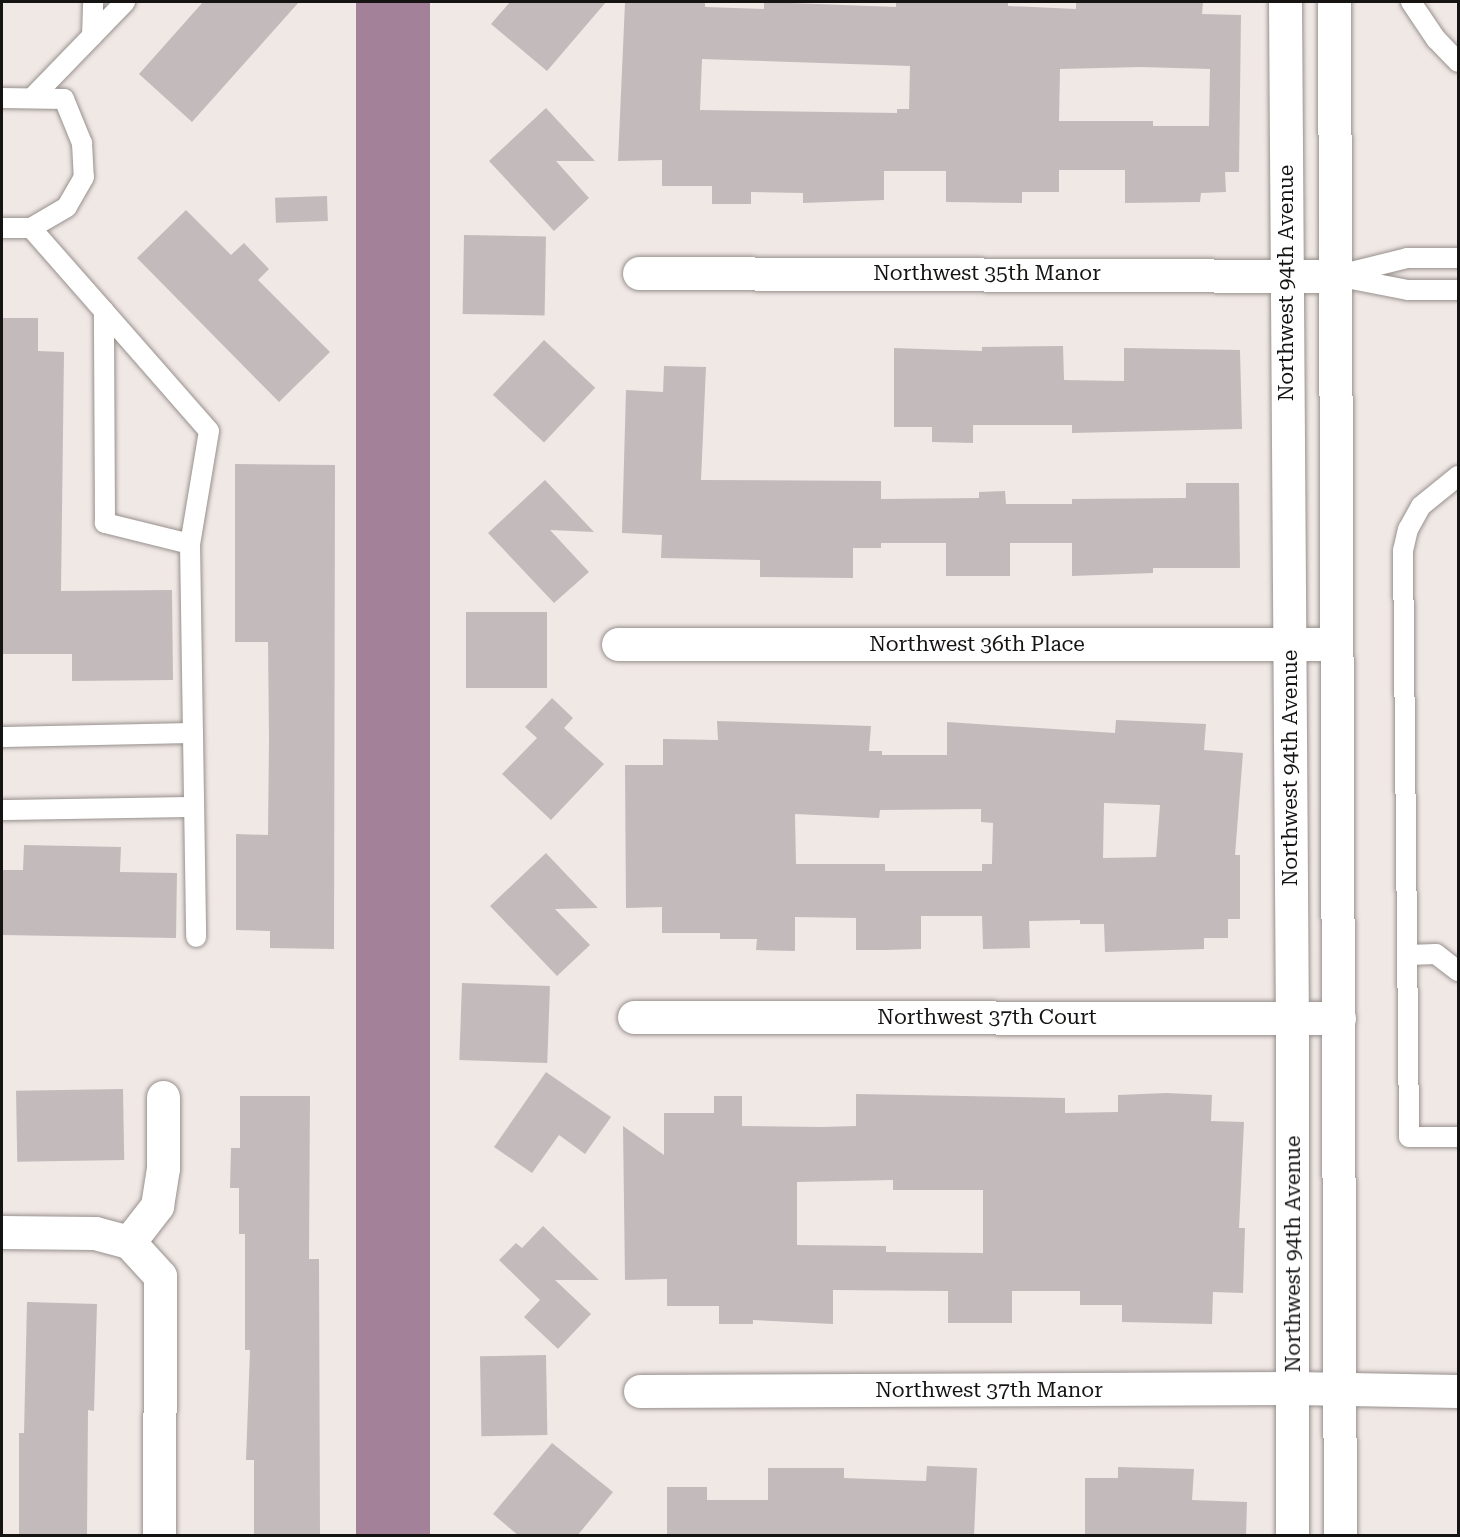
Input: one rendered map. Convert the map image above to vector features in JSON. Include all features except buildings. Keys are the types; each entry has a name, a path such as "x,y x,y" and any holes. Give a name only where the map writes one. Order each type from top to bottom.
{"street":[{"name":"Northwest 94th Avenue","path":"1285,2 1285,273 1293,1018 1292,1536"},
{"path":"1334,2 1340,1536"},
{"name":"Northwest 35th Manor","path":"639,273 1285,273 1335,276"},
{"name":"Northwest 36th Place","path":"618,644 1335,644"},
{"name":"Northwest 37th Court","path":"634,1017 1339,1018"},
{"path":"129,1242 157,1206 163,1168 163,1097"},
{"path":"2,1232 95,1233 129,1242 160,1276 159,1536"},
{"name":"Northwest 37th Manor","path":"640,1391 1293,1388 1458,1391"}],"lane":[{"path":"92,36 93,2"},
{"path":"32,98 125,2"},
{"path":"1411,2 1436,39 1458,62"},
{"path":"2,98 64,99 82,143 84,177 67,207 31,228 2,228"},
{"path":"31,228 209,431 190,544 196,938"},
{"name":"Northwest 35th Manor","path":"1335,276 1407,258 1458,258"},
{"name":"Northwest 35th Manor","path":"1335,276 1408,290 1458,290"},
{"path":"104,311 105,524 190,544"},
{"path":"1458,476 1421,506 1408,529 1404,550 1409,1137 1458,1137"},
{"path":"2,737 193,733"},
{"path":"2,810 194,807"},
{"path":"1408,955 1436,954 1458,971"}],"shaded area":[{"path":"356,2 430,2 430,1535 356,1535"}]}
